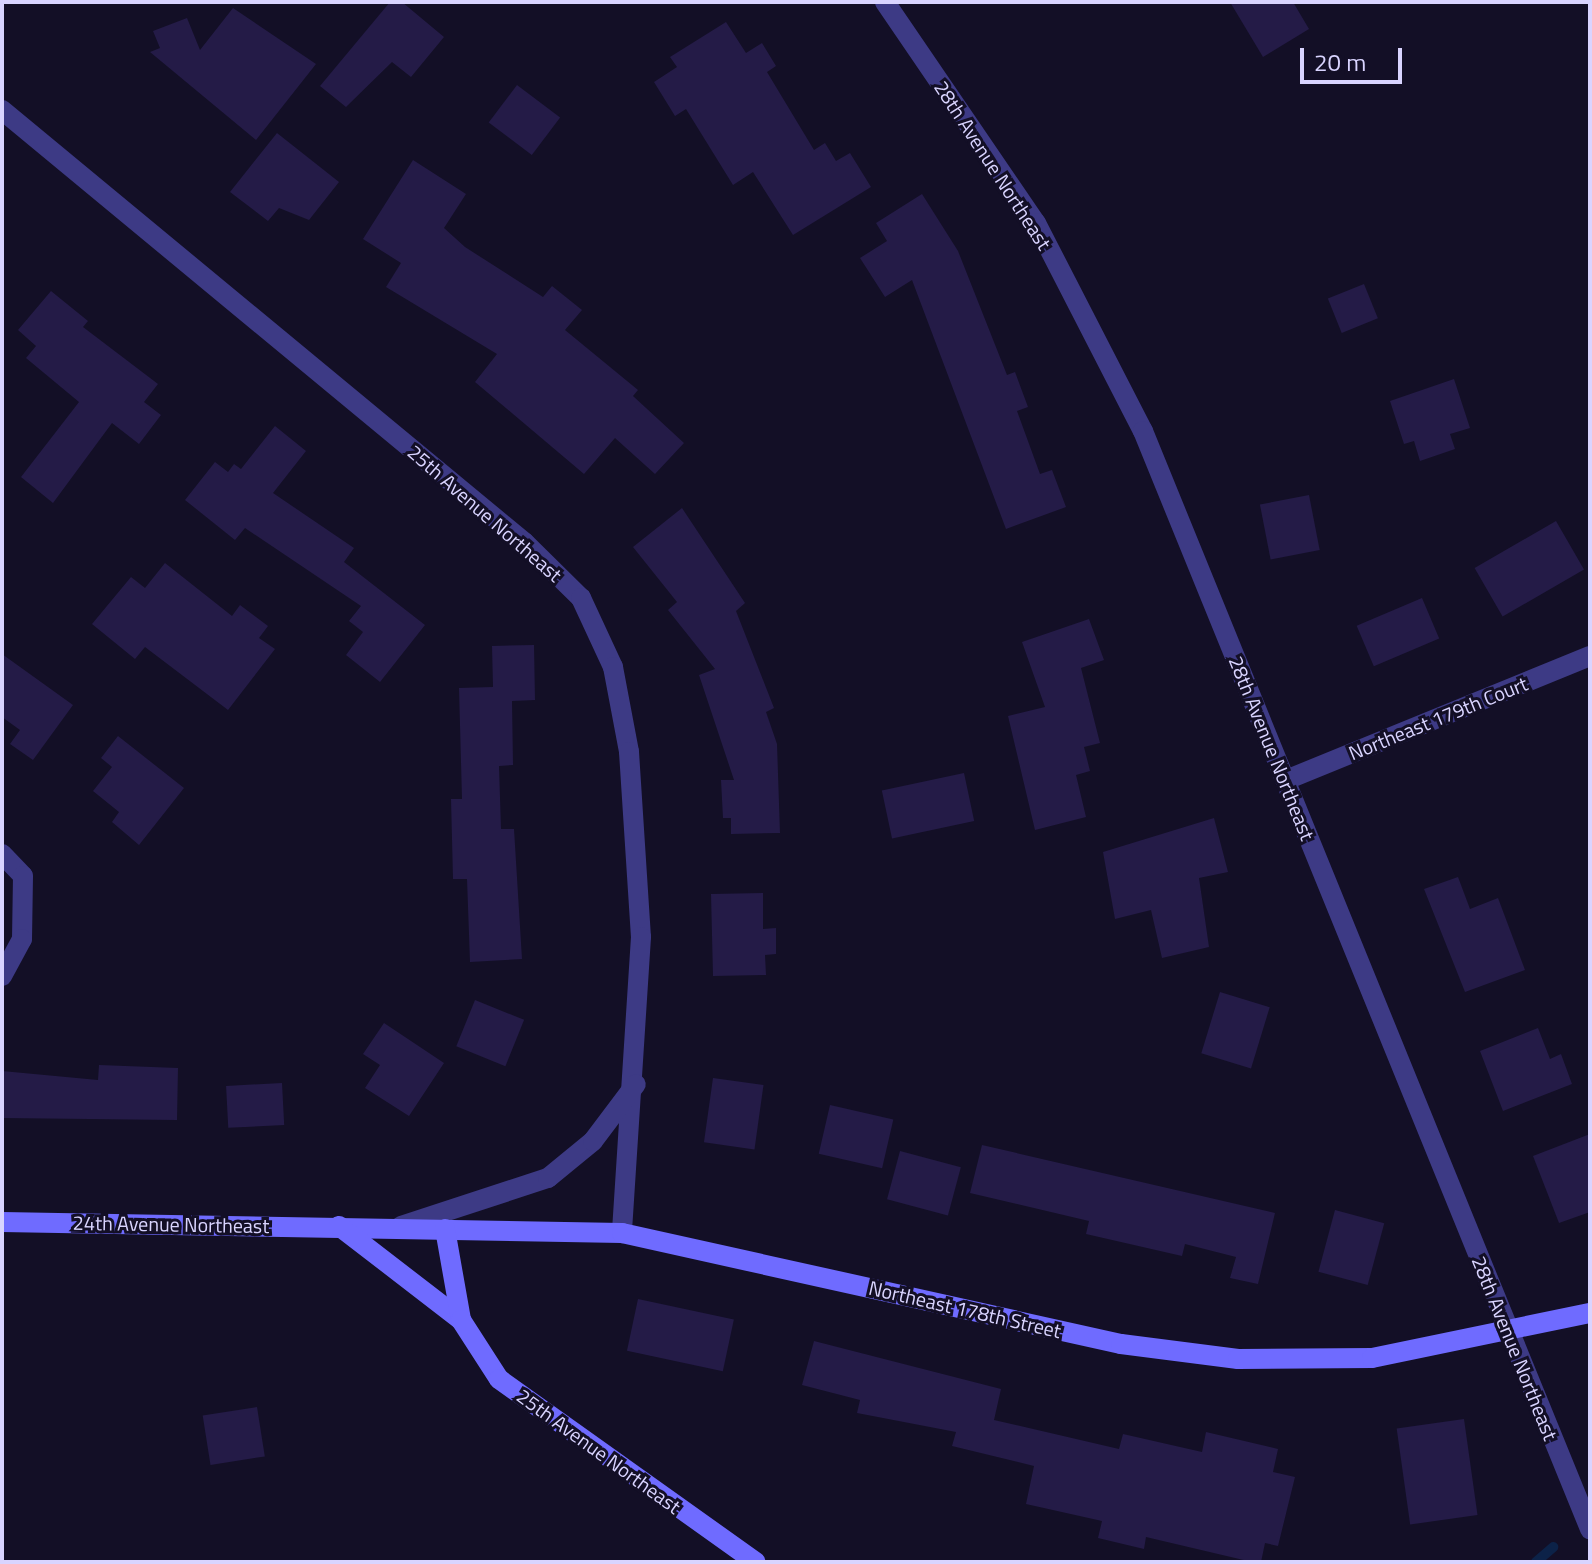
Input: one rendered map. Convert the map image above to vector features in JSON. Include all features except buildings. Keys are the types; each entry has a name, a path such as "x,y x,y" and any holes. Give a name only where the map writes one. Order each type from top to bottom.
{"main road":[{"name":"24th Avenue Northeast","path":"2,1222 339,1226"},
{"name":"Northeast 178th Street","path":"339,1226 622,1233 1121,1344 1238,1359 1372,1358 1590,1313"},
{"name":"25th Avenue Northeast","path":"339,1226 461,1320 499,1379 756,1562"},
{"name":"25th Avenue Northeast","path":"445,1229 461,1320"}],"street":[{"name":"28th Avenue Northeast","path":"885,2 1036,223 1143,431 1590,1529"},
{"name":"25th Avenue Northeast","path":"2,110 524,542 581,598 613,667 629,752 641,937 636,1084 622,1233"},
{"name":"Northeast 179th Court","path":"1286,780 1590,656"},
{"path":"2,854 23,876 22,939 2,976"},
{"path":"397,1227 548,1178 593,1141 636,1084"}],"waterway":[{"path":"1536,1562 1553,1547"}]}
